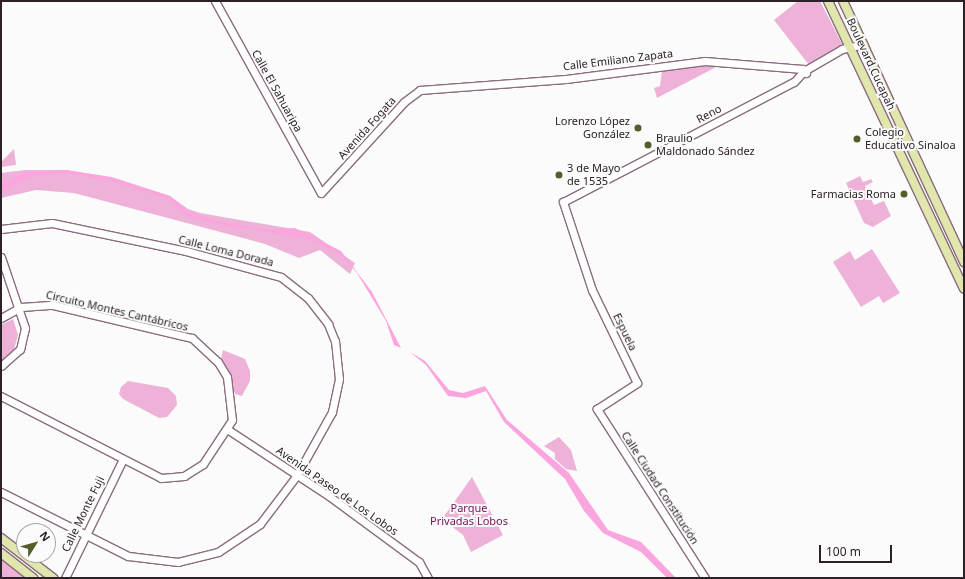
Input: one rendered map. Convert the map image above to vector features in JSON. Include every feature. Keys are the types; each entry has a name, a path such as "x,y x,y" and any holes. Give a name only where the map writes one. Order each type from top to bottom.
{"main road":[{"name":"Boulevard Cucapah","path":"828,1 964,290"},
{"name":"Boulevard Cucapah","path":"843,1 964,262"},
{"path":"1,538 53,578"},
{"path":"1,553 33,578"}],"street":[{"name":"Calle El Sahuaripa","path":"215,1 321,192"},
{"name":"Reno","path":"564,202 803,72 849,48 863,44"},
{"name":"Calle Emiliano Zapata","path":"436,88 566,79 705,60 803,72"},
{"name":"Avenida Fogata","path":"321,192 404,102 420,90 436,88"},
{"name":"Espuela","path":"564,202 592,290 637,383 597,409"},
{"name":"Calle Loma Dorada","path":"1,229 52,223 268,272 294,285 318,308 328,324 335,341 339,378 332,412 297,475 260,524 218,552 160,562 128,556 1,492"},
{"path":"1,257 21,307 24,338 16,354 1,366"},
{"name":"Circuito Montes Cantábricos","path":"1,318 21,307 53,305 192,338 218,362 226,377 232,420 203,464 184,476 161,478 122,461 1,396"},
{"name":"Calle Ciudad Constitución","path":"597,409 705,578"},
{"name":"Avenida Paseo de Los Lobos","path":"227,429 297,475 419,562 428,578"},
{"name":"Calle Monte Fuji","path":"64,578 122,461"}],"green space":[{"path":"798,1 820,1 843,46 809,65 774,20"},
{"path":"705,63 720,65 657,98 654,88 660,86 662,70"},
{"path":"14,149 16,165 1,167 1,162"},
{"path":"25,170 64,170 112,177 170,196 188,209 200,213 310,232 355,263 350,274 320,250 299,258 265,244 74,193 36,190 1,198 1,173"},
{"path":"860,176 863,182 871,179 873,182 865,186 874,205 884,201 891,216 873,227 864,223 846,183"},
{"path":"872,249 900,293 883,303 879,296 861,307 833,262 850,251 855,260"},
{"path":"13,319 18,335 14,349 1,362 1,325"},
{"path":"223,350 245,359 250,371 250,381 242,396 235,394 221,359"},
{"path":"128,381 168,388 176,396 177,405 167,417 159,418 123,399 119,394 121,387"},
{"path":"559,437 571,450 577,471 566,469 555,459 555,453 544,446"},
{"name":"Parque Privadas Lobos","path":"472,477 503,535 471,552 463,535 442,519"},
{"path":"1,556 29,578 1,578"}],"shaded area":[{"path":"67,170 109,177 170,196 188,212 217,221 269,230 295,228 341,251 372,292 401,348 394,345 386,321 357,273 340,254 310,239 216,224 184,215 169,199 111,181 67,173 33,176 1,191 1,185 24,172"},
{"path":"410,352 425,361 449,390 463,393 485,386 507,420 569,473 608,530 641,542 676,578 667,578 641,552 603,533 584,511 565,479 504,422 486,391 466,398 448,396 426,365"}],"waterway":[{"path":"1,571 11,578"}],"place":[{"name":"Lorenzo López González","path":"638,128"},
{"name":"Colegio Educativo Sinaloa","path":"857,139"},
{"name":"Braulio Maldonado Sández","path":"648,145"},
{"name":"3 de Mayo de 1535","path":"559,175"},
{"name":"Farmacias Roma","path":"904,194"}]}
